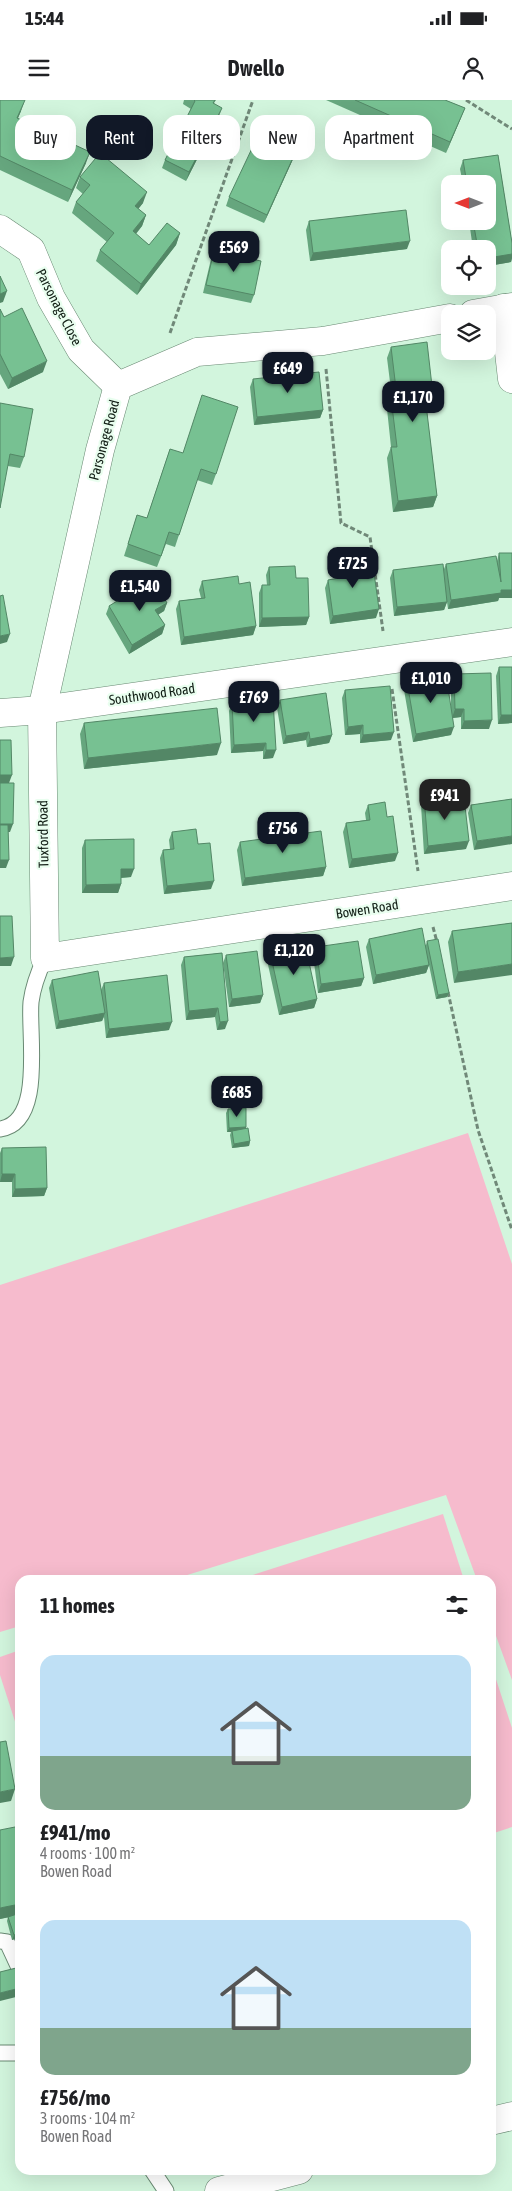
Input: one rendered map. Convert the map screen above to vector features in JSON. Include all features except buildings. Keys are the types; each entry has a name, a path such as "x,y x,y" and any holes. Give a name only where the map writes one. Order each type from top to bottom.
{"street":[{"name":"Parsonage Close","path":"0,229 31,250 51,298 80,350 118,386"},
{"path":"508,308 512,379"},
{"name":"Parsonage Road","path":"42,710 100,450 118,386 197,352 324,341 441,320"},
{"name":"Southwood Road","path":"0,713 42,710 512,642"},
{"name":"Tuxford Road","path":"42,710 44,958"},
{"name":"Bowen Road","path":"44,958 512,886"},
{"path":"496,2120 512,2116"},
{"path":"219,2191 257,2175"}],"lane":[{"path":"0,1129 8,1128 20,1117 30,1096 31,1003 34,981 44,958"},
{"path":"0,1941 7,1942 15,1959"},
{"path":"0,2053 15,2053"},
{"path":"155,2175 166,2191"}],"path":[{"path":"167,342 253,100"},
{"path":"466,100 512,129"},
{"path":"324,341 341,523 370,537 425,900 438,947"},
{"path":"446,986 478,1130 512,1230"}],"shaded area":[{"path":"468,1133 512,1264 512,1680 496,1636 496,1575 475,1575 446,1495 187,1575 15,1575 15,1628 0,1632 0,1285"},
{"path":"443,1514 462,1575 253,1575"},
{"path":"15,1652 15,1722 0,1675 0,1657"},
{"path":"496,1679 512,1728 512,1827 496,1832"}]}
